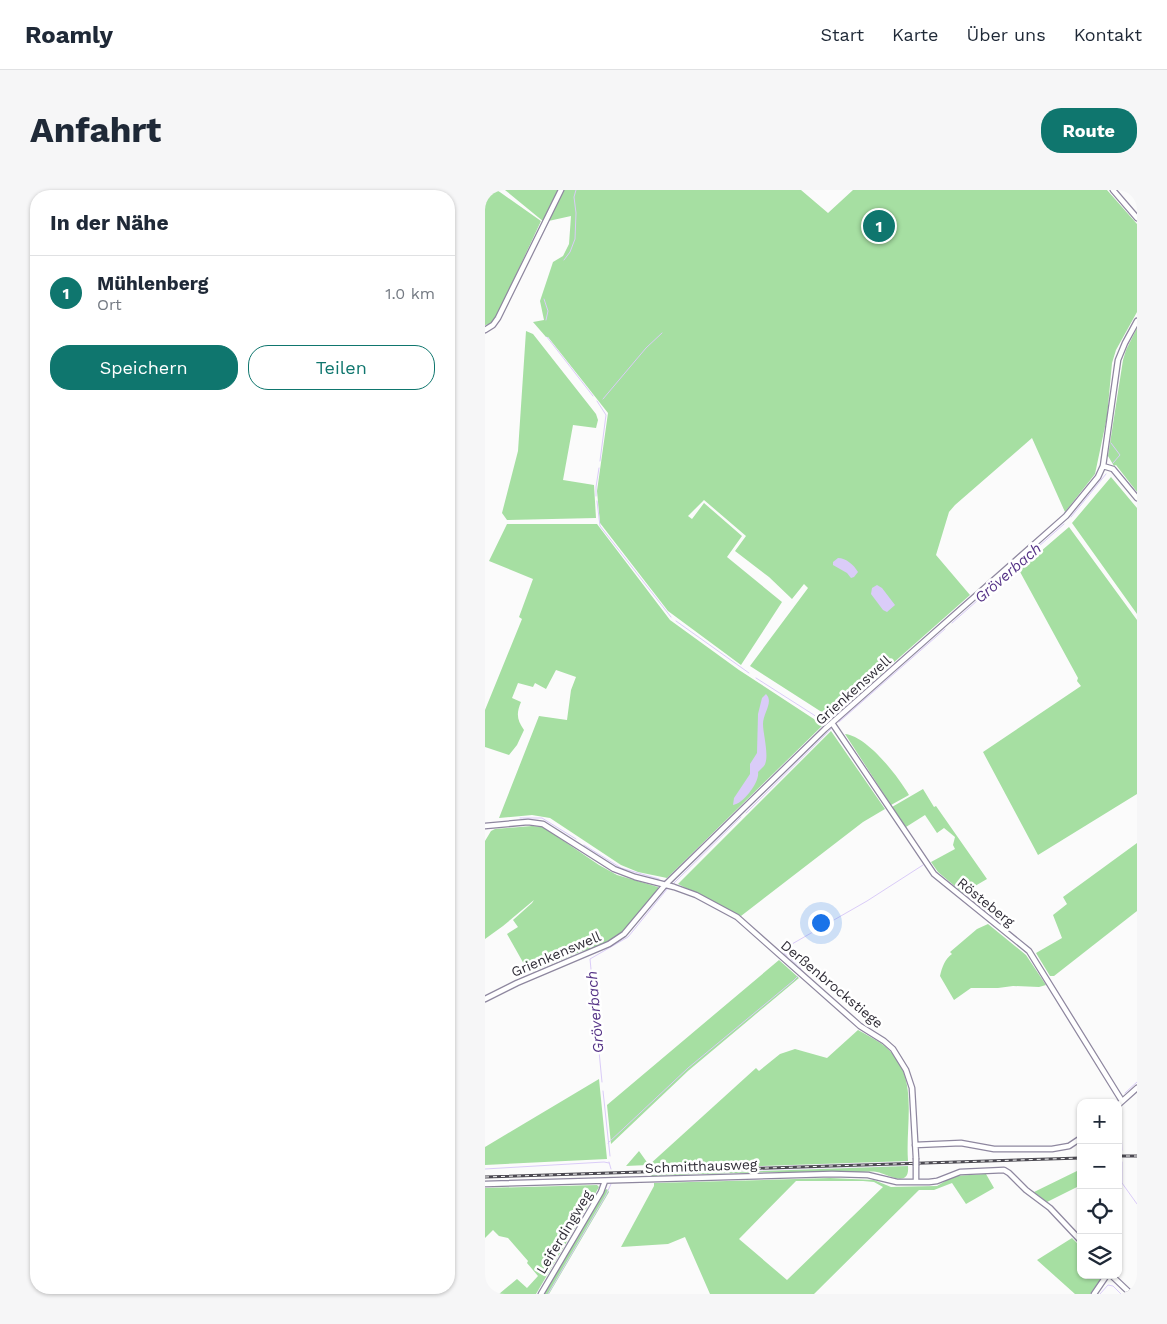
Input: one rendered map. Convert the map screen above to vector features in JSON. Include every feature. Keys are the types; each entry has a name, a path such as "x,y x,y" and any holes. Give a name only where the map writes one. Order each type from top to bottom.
{"street":[{"path":"485,330 493,325 498,318 561,190"},
{"path":"1113,190 1137,218"},
{"name":"Grienkenswell","path":"485,999 517,983 603,947 619,938 631,927 665,884 832,723 1066,516 1098,477 1103,466 1118,360 1137,321"},
{"path":"1103,466 1113,470 1137,498"},
{"name":"Rösteberg","path":"832,723 934,874 1029,951 1118,1099"},
{"name":"Derßenbrockstiege","path":"485,826 528,822 541,823 614,869 697,895 737,917 860,1026 893,1049 906,1070 912,1088 917,1182"},
{"name":"Rösteberg","path":"1122,1101 1137,1088"},
{"path":"915,1145 961,1143 994,1149 1053,1149 1069,1146 1077,1141"},
{"path":"917,1182 937,1181 960,1172 1004,1170 1009,1172 1026,1190 1050,1208 1077,1237"},
{"name":"Schmitthausweg","path":"485,1184 838,1174 873,1176 893,1182 917,1182"},
{"name":"Leiferdingweg","path":"541,1294 601,1192 605,1180"},
{"path":"1093,1294 1104,1279"},
{"path":"1115,1279 1131,1294"}],"shaded area":[{"path":"838,558 847,561 854,567 858,572 854,577 851,578 847,573 833,565 833,562"},
{"path":"877,585 882,588 895,605 887,612 883,610 871,594 872,588"},
{"path":"766,694 769,704 763,724 766,762 758,772 754,787 741,801 733,805 734,798 750,774 750,764 757,753 758,714 762,698"},
{"path":"908,1161 908,1166 651,1175 650,1170"}],"green space":[{"path":"485,190 497,190 541,221 493,324 485,325"},
{"path":"505,190 801,190 828,213 853,190 1107,190 1137,224 1137,312 1116,350 1112,363 1107,417 1095,474 1065,512 1032,438 955,505 949,512 936,555 970,595 831,718 750,666 808,588 804,584 792,599 769,577 735,551 746,536 704,500 688,516 692,519 704,503 742,536 727,557 782,602 741,665 668,611 600,523 597,491 608,413 548,337 533,322 544,320 540,301 553,262 563,256 569,244 571,216 544,222"},
{"path":"1137,328 1137,492 1116,465 1114,466 1108,456 1123,360"},
{"path":"526,331 533,334 596,414 598,420 596,428 573,425 563,480 594,485 596,518 507,520 502,513 518,451"},
{"path":"1111,477 1137,508 1137,614 1072,523"},
{"path":"507,524 597,524 670,620 739,670 823,725 667,878 638,872 621,865 550,818 532,815 499,818 539,716 567,720 571,690 576,677 556,670 546,689 535,683 533,687 518,683 512,698 521,702 518,717 524,730 517,745 509,755 485,747 485,710 522,619 519,617 533,579 489,561"},
{"path":"1069,527 1137,620 1137,794 1038,855 983,752 1081,686 1019,570"},
{"path":"831,731 885,809 863,822 741,916 678,884"},
{"path":"845,734 854,736 872,749 890,768 909,795 891,805"},
{"path":"923,789 987,879 963,893 938,872 931,862 955,849 953,845 955,837 944,828 937,833 925,815 906,827 892,807"},
{"path":"542,827 549,831 617,875 658,887 658,891 626,929 616,937 595,948 582,951 529,973 507,934 518,927 513,920 534,900 485,939 485,841 491,831 495,829"},
{"path":"1137,843 1137,911 1054,976 1050,976 1036,953 1062,938 1053,915 1067,904 1063,897"},
{"path":"988,924 1026,955 1046,985 1039,987 971,988 954,1000 940,976 944,964 952,954 950,952 977,929"},
{"path":"779,960 799,978 688,1071 611,1144 607,1105"},
{"path":"858,1030 882,1044 894,1056 902,1069 907,1083 909,1098 908,1161 650,1170 648,1165 626,1166 639,1151 649,1165 756,1068 759,1071 780,1054 795,1049 827,1058"},
{"path":"599,1079 607,1159 485,1165 485,1147"},
{"path":"908,1166 908,1173 902,1179 877,1172 755,1172 651,1175"},
{"path":"1077,1171 1077,1187 1047,1202 1034,1192"},
{"path":"986,1174 994,1188 966,1204 952,1183 934,1190 919,1190 814,1294 710,1294 685,1237 668,1244 621,1247 654,1183 830,1178 874,1180 891,1187 937,1186 954,1176","holes":["796,1181 874,1182 883,1187 787,1280 739,1239"]},
{"path":"597,1185 599,1187 536,1294 499,1294 517,1279 527,1288 538,1276 508,1238 499,1236 493,1230 485,1238 485,1188"},
{"path":"607,1189 609,1192 549,1294 543,1294 605,1190"},
{"path":"1072,1238 1077,1243 1077,1279 1101,1279 1090,1294 1075,1294 1037,1260"}],"waterway":[{"path":"564,260 570,252 575,239 576,213 574,197 576,190"},
{"path":"544,299 548,311 546,320"},
{"path":"603,399 646,348 662,333"},
{"path":"547,337 593,396"},
{"path":"597,401 606,415 600,461"},
{"name":"Gröverbach","path":"1111,443 1120,455 1113,463"},
{"path":"596,496 599,468"},
{"name":"Gröverbach","path":"1071,517 1106,474"},
{"path":"1121,474 1137,493"},
{"path":"597,501 600,526 671,617"},
{"name":"Gröverbach","path":"952,623 1064,524"},
{"path":"676,621 749,673"},
{"name":"Gröverbach","path":"839,722 945,629"},
{"path":"756,678 814,715 825,725"},
{"name":"Gröverbach","path":"746,813 831,729"},
{"name":"Gröverbach","path":"674,883 741,817"},
{"path":"520,818 542,818 576,839"},
{"path":"584,845 621,868 659,879"},
{"path":"801,970 784,953 785,948 867,901 923,865"},
{"name":"Gröverbach","path":"602,1082 590,959 628,937 668,888"},
{"path":"608,1143 688,1068 798,976"},
{"path":"1125,1093 1137,1082"},
{"name":"Gröverbach","path":"603,1091 610,1156"},
{"name":"Gröverbach","path":"609,1162 611,1169"},
{"name":"Gröverbach","path":"485,1169 609,1163"},
{"path":"1122,1183 1137,1204"},
{"name":"Gröverbach","path":"548,1294 611,1184"},
{"path":"1100,1294 1108,1285 1113,1286 1121,1294"}],"railway":[{"path":"1122,1156 1137,1156"},
{"path":"485,1177 1077,1158"}],"place":[{"name":"Mühlenberg","path":"879,226"}]}
